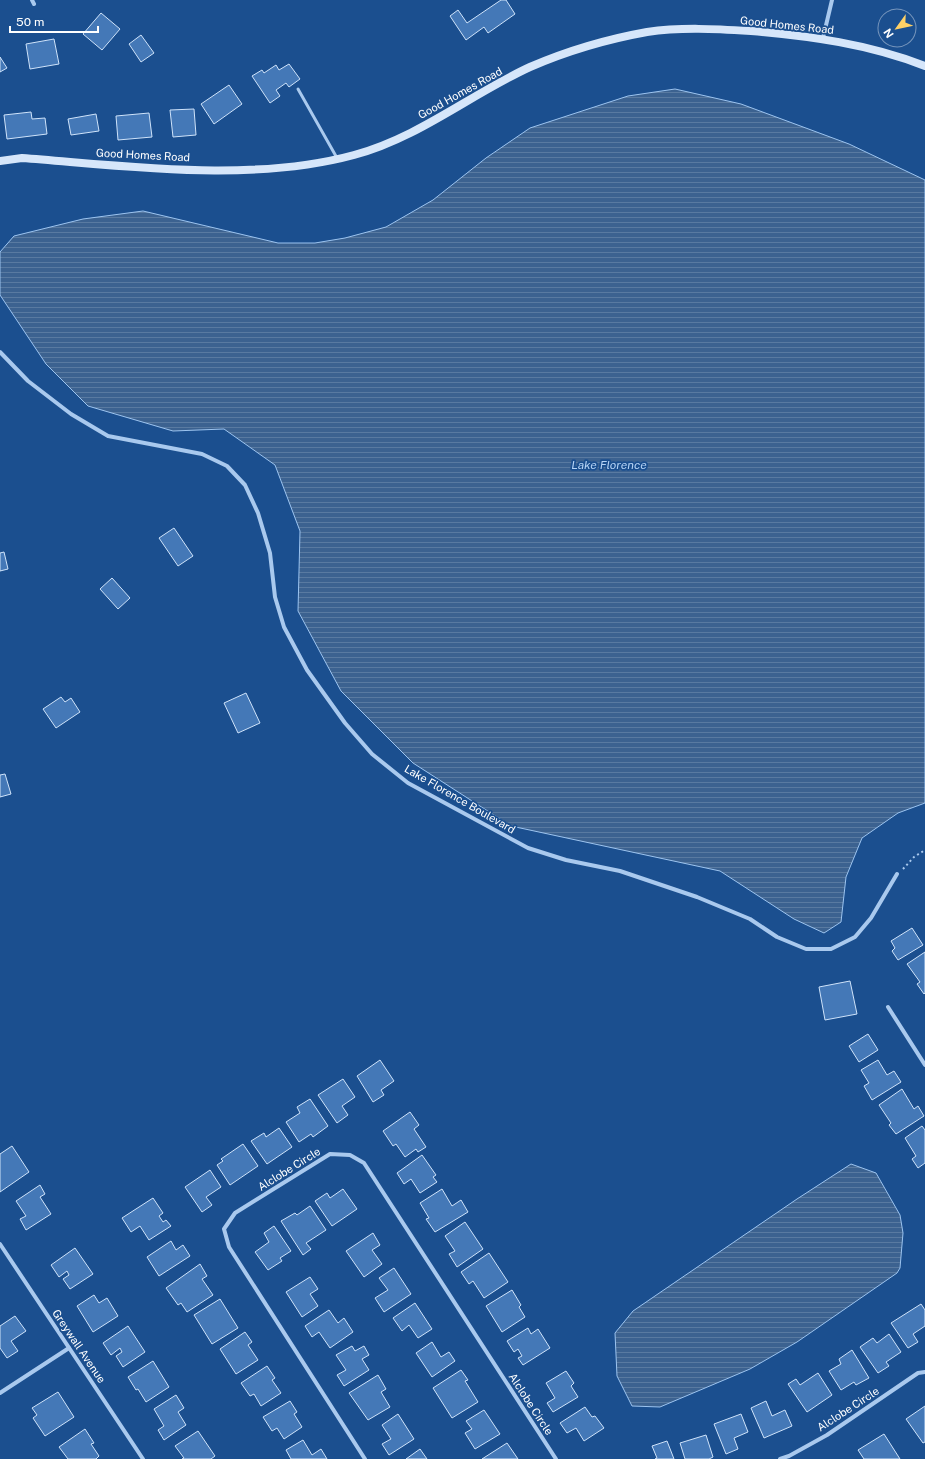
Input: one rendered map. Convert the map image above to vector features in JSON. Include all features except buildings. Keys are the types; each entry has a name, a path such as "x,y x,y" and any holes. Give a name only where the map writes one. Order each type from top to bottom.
{"street":[{"path":"823,38 832,0"},
{"name":"Good Homes Road","path":"0,161 22,158 170,169 228,170 299,166 338,159 357,155 386,144 418,129 493,86 561,55 607,41 648,32 682,29 723,29 823,38 888,54 925,66"},
{"name":"Lake Florence Boulevard","path":"0,352 28,381 70,414 108,436 202,454 227,466 244,485 258,513 270,553 275,597 284,627 307,670 345,723 372,754 408,782 528,848 566,860 620,871 697,897 750,919 777,937 806,949 831,948 855,937 871,918 897,874"},
{"path":"888,1007 925,1066"},
{"name":"Alclobe Circle","path":"365,1459 229,1247 224,1229 235,1213 330,1154 350,1155 364,1163 556,1459"},
{"name":"Greywall Avenue","path":"0,1244 142,1459"},
{"path":"0,1393 69,1348"},
{"name":"Alclobe Circle","path":"780,1459 789,1456 827,1435 918,1373 925,1372"}],"lane":[{"path":"298,89 338,159"}],"path":[{"path":"897,874 914,857 925,850"}],"water":[{"name":"Lake Florence","path":"675,89 741,104 849,144 925,180 925,803 898,813 862,838 846,877 841,922 824,933 794,919 720,871 511,826 413,763 341,691 298,611 300,531 275,465 224,429 173,431 88,406 46,364 0,295 0,252 14,236 83,219 143,211 278,243 315,243 345,238 386,227 433,200 486,158 530,128 628,96"},
{"path":"851,1164 876,1173 900,1215 903,1233 900,1268 897,1273 797,1342 750,1369 660,1407 632,1406 617,1376 615,1333 633,1311"}]}
